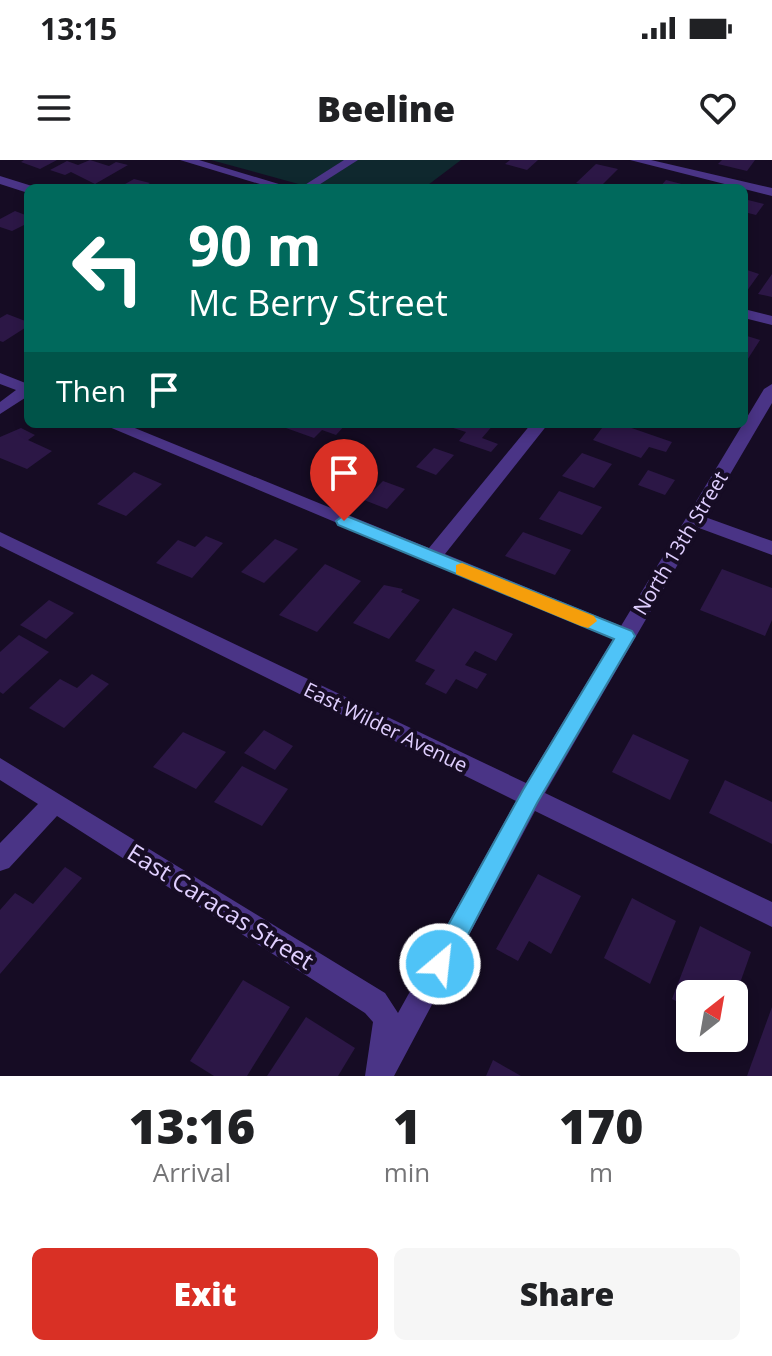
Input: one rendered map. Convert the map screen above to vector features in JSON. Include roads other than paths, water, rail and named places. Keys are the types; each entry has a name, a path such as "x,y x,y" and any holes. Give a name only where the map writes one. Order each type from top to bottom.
{"street":[{"path":"186,160 272,184"},
{"path":"313,184 352,160"},
{"path":"636,160 738,184"},
{"path":"0,180 24,188"},
{"path":"748,186 772,192"},
{"path":"748,314 772,321"},
{"path":"0,378 24,388"},
{"name":"North 13th Street","path":"378,1076 530,797 772,389"},
{"path":"0,409 24,393"},
{"path":"120,428 625,636"},
{"path":"432,557 537,428"},
{"path":"694,520 772,548"},
{"name":"East Wilder Avenue","path":"0,538 772,915"},
{"name":"East Caracas Street","path":"0,768 375,1003 387,1018 378,1076"},
{"path":"0,860 56,802"}]}
